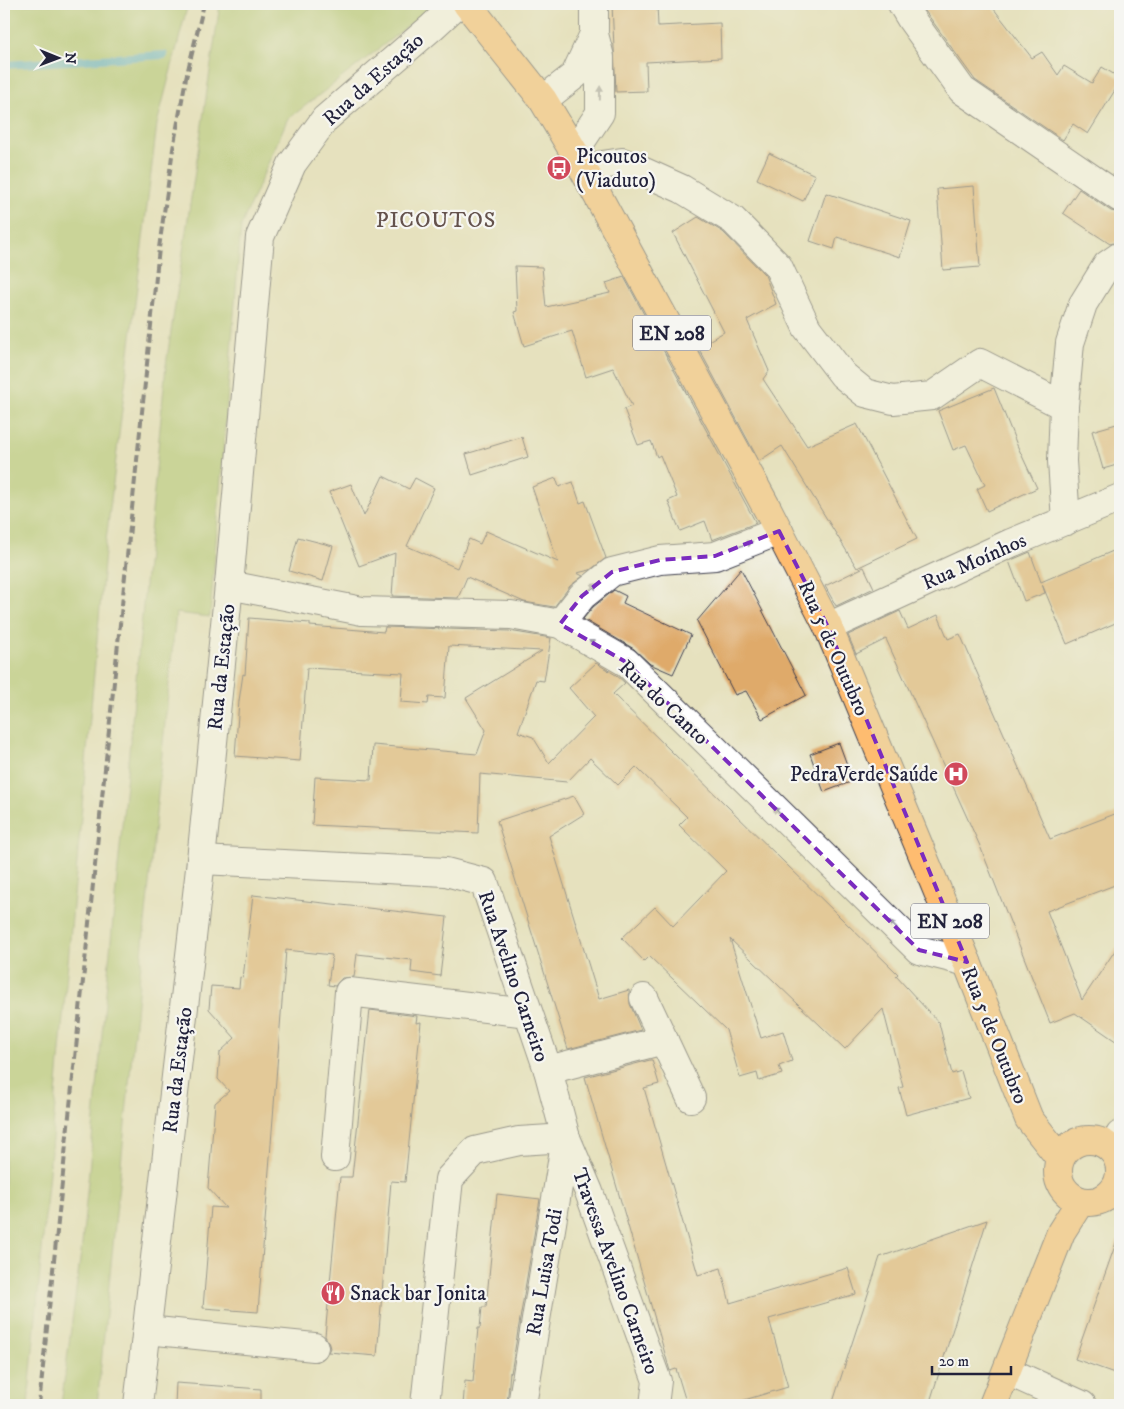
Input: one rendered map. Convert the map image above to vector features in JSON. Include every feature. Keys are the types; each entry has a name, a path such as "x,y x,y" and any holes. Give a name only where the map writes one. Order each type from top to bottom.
{"main road":[{"name":"Rua 5 de Outubro","path":"467,4 543,100 579,160 779,531 828,628 967,962 1029,1119 1060,1158"},
{"path":"1095,1140 1104,1144 1118,1155 1120,1179 1116,1188 1109,1195 1091,1203 1080,1202 1070,1197 1063,1189 1058,1179 1057,1168 1060,1158 1066,1149 1075,1143 1095,1140"},
{"path":"993,1405 1061,1232 1080,1202"}],"street":[{"name":"Rua da Estação","path":"138,1405 201,860 229,584 260,237 292,164 325,119 457,4"},
{"path":"594,4 594,34 600,57 600,113 579,160 622,162 682,189 733,220 778,266 807,328 843,375 865,393 893,400 932,396 980,363 1064,406"},
{"path":"902,4 910,19 962,90 1120,198"},
{"path":"543,100 575,75 594,34"},
{"path":"1066,521 1062,461 1064,406 1070,343 1083,304 1108,265 1120,256"},
{"name":"Rua Moínhos","path":"828,628 1011,543 1120,498"},
{"path":"560,624 582,596 612,572 660,560 715,556 779,531"},
{"name":"Rua do Canto","path":"229,584 362,612 511,615 560,624 626,662 919,950 967,962"},
{"name":"Rua Avelino Carneiro","path":"201,860 446,872 484,882 548,1070 566,1138"},
{"path":"335,1156 349,992 528,1012"},
{"path":"644,998 691,1098"},
{"path":"548,1070 664,1040"},
{"path":"425,1405 449,1179 474,1151 519,1141 566,1138"},
{"name":"Rua Luisa Todi","path":"522,1405 566,1138"},
{"name":"Travessa Avelino Carneiro","path":"566,1138 589,1192 657,1382 654,1405"},
{"path":"147,1330 314,1347"},
{"path":"1007,1371 1082,1405"}],"highlighted area":[{"path":"779,531 828,627 967,962 919,950 626,662 560,624 582,596 612,572 660,560 715,556"}],"green space":[{"path":"4,4 188,4 157,124 106,541 28,1405 4,1405"},
{"path":"220,4 426,4 430,9 287,120 241,226 210,617 176,613 97,1405 61,1405 82,1244 166,365"}],"building":[{"path":"612,4 657,4 658,26 720,23 721,58 646,62 647,91 616,92"},
{"path":"920,4 990,4 1032,58 1042,52 1058,75 1064,66 1092,83 1102,67 1120,78 1120,82 1088,134 1073,124 1063,140 975,80"},
{"path":"769,153 815,175 803,201 757,179"},
{"path":"974,186 980,267 943,270 937,189"},
{"path":"1079,189 1111,211 1120,213 1120,241 1110,244 1063,213"},
{"path":"826,193 911,221 900,257 837,237 834,249 810,241"},
{"path":"698,217 723,232 765,275 776,304 747,320 769,371 763,379 807,446 857,424 917,539 857,568 782,446 759,461 698,347 724,332 673,233"},
{"path":"515,266 542,267 546,307 610,293 606,283 624,277 756,523 712,540 705,521 680,531 668,501 677,497 660,455 657,457 651,441 638,445 624,409 632,406 613,368 586,377 572,331 524,346 514,312 517,311"},
{"path":"994,388 1037,488 987,511 977,489 985,485 966,445 953,450 938,411"},
{"path":"1120,423 1120,464 1103,469 1092,431"},
{"path":"522,437 528,457 472,475 466,454"},
{"path":"383,476 409,489 415,478 434,488 407,546 457,568 469,539 480,544 486,531 558,562 532,487 556,478 559,487 573,482 580,503 585,501 606,558 590,570 577,573 583,576 570,586 554,607 524,602 467,577 458,598 392,596 395,553 359,566 329,492 351,484 364,516"},
{"path":"298,537 333,546 323,581 289,571"},
{"path":"1120,548 1120,621 1067,644 1042,584 1045,593 1024,601 1009,561 1030,552 1041,582"},
{"path":"864,567 874,588 836,606 825,586"},
{"path":"741,569 806,695 762,719 746,691 735,695 697,621"},
{"path":"614,590 626,596 623,603 691,635 673,674 650,664 634,649 583,619 593,607"},
{"path":"900,611 908,629 938,615 948,639 960,634 1050,839 1120,812 1120,883 1047,911 1082,1000 1120,943 1120,1044 1075,1013 1050,1023 980,846 886,639 856,654 848,635"},
{"path":"249,618 310,623 310,626 384,632 385,627 509,631 551,638 544,681 536,680 518,732 533,737 549,763 594,717 569,688 596,663 616,675 625,683 613,694 898,974 896,976 939,1023 952,1074 961,1071 969,1098 906,1115 899,1088 903,1087 883,1009 845,1049 730,939 761,1038 783,1031 792,1061 779,1066 782,1074 759,1081 757,1073 740,1078 726,1030 649,956 644,961 622,938 655,907 673,926 726,871 679,825 687,817 636,767 618,785 590,758 567,782 480,774 478,833 312,825 315,777 371,780 373,745 477,754 486,730 466,698 542,651 449,646 445,698 429,697 428,704 401,702 403,673 307,668 300,761 235,756 239,701 243,674 245,675"},
{"path":"839,743 853,781 824,792 810,754"},
{"path":"574,796 584,814 549,836 599,999 629,990 630,1004 641,1030 568,1049 497,821"},
{"path":"253,895 447,917 440,976 411,972 412,960 357,954 354,977 342,978 335,986 328,985 332,955 286,950 258,1312 203,1308 211,1207 226,1208 208,1188 215,1103 229,1091 218,1079 220,1052 235,1038 209,1009 211,986 239,988 240,977 243,978"},
{"path":"370,1010 417,1016 416,1023 421,1022 405,1182 391,1181 377,1356 328,1352 330,1348 325,1336 340,1177 352,1177"},
{"path":"652,1060 659,1084 644,1088 698,1275 721,1268 730,1303 848,1268 856,1294 769,1319 788,1387 741,1401 742,1405 687,1405 676,1369 670,1371 585,1077"},
{"path":"497,1194 540,1199 510,1372 507,1405 463,1405 465,1381 473,1382 478,1328 480,1328 482,1307 486,1307"},
{"path":"987,1220 929,1405 832,1405 880,1257"},
{"path":"1117,1240 1120,1241 1120,1375 1075,1359"},
{"path":"176,1383 261,1389 261,1405 175,1405"}],"waterway":[{"path":"4,65 164,55"}],"railway":[{"path":"39,1405 159,248 173,149 186,78 204,4"}],"place":[{"name":"Picoutos (Viaduto)","path":"559,168"},
{"name":"PedraVerde Saúde","path":"956,774"},
{"name":"Snack bar Jonita","path":"333,1293"}],"district":[{"name":"PICOUTOS","path":"436,219"}]}
